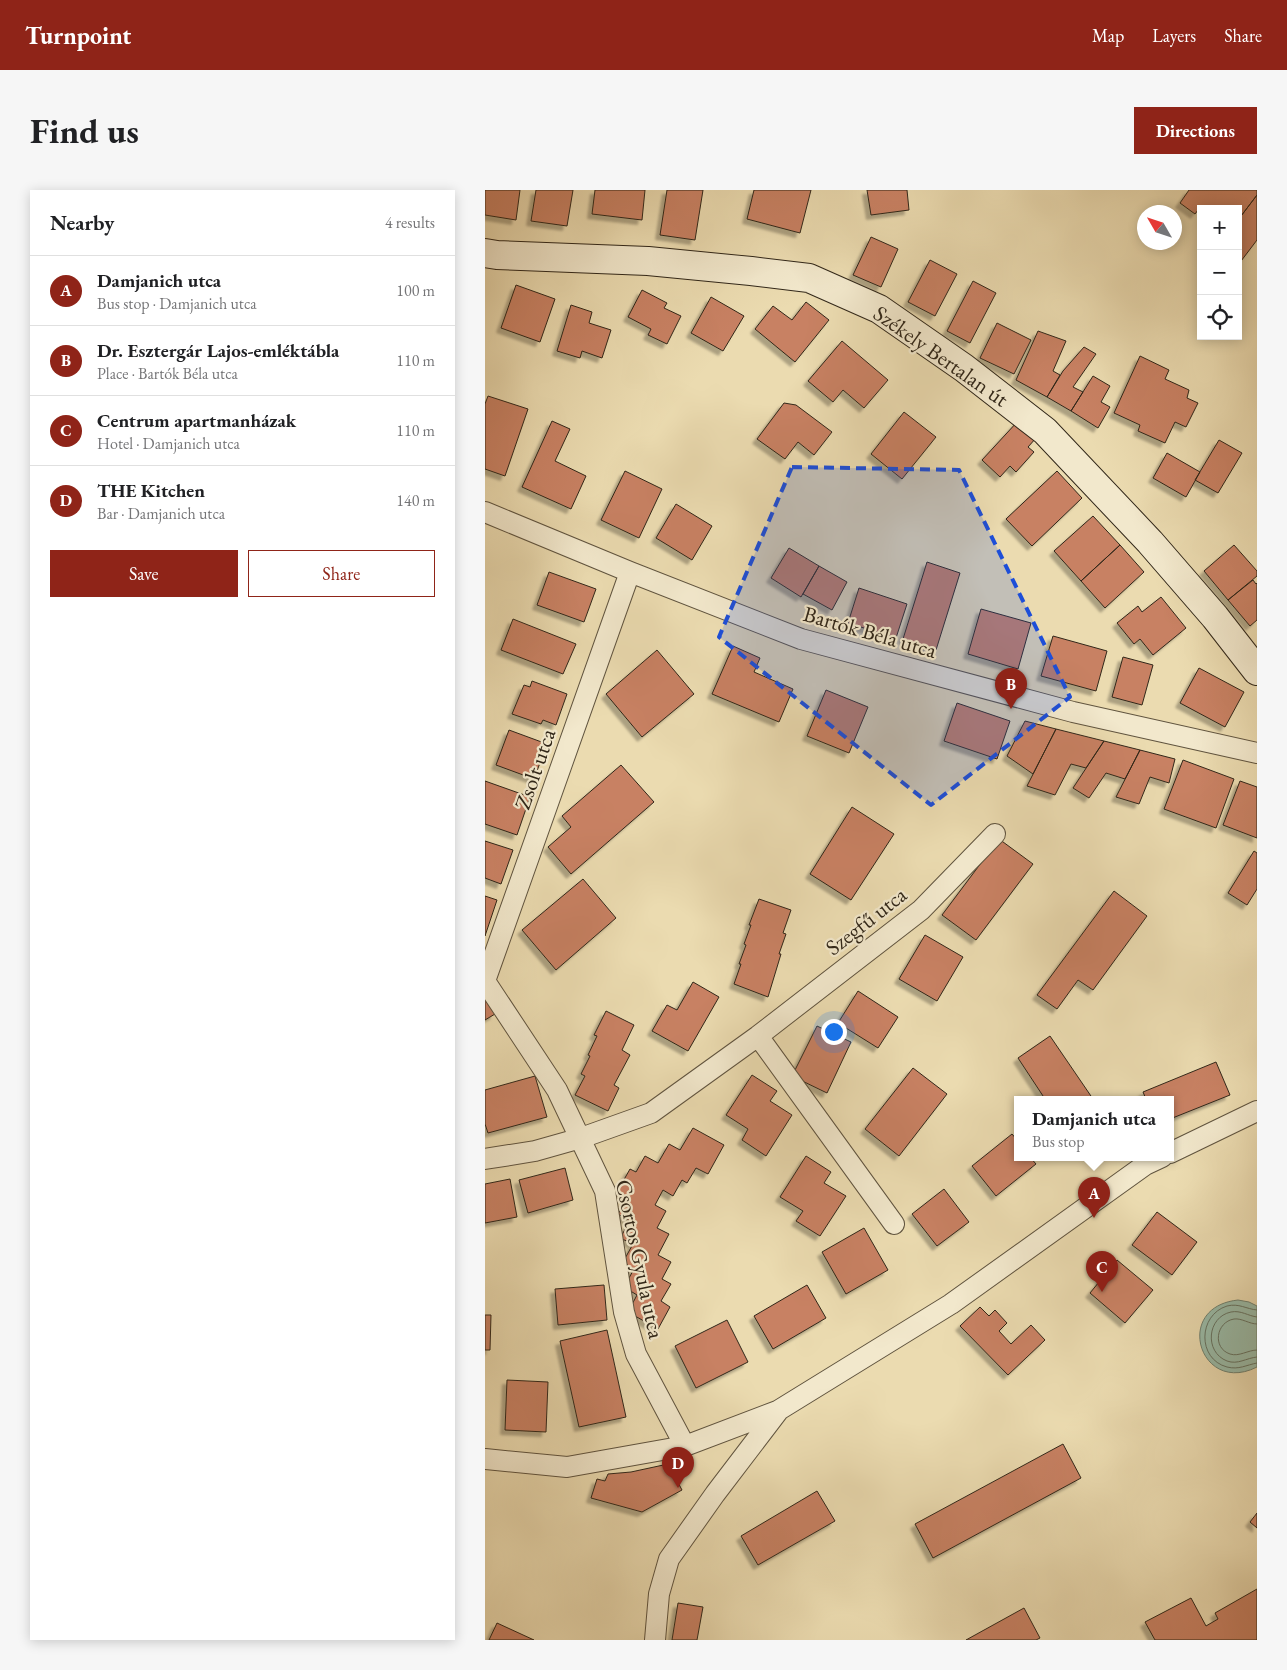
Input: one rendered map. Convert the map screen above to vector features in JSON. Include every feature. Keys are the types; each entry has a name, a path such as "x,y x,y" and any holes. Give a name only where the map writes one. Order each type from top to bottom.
{"street":[{"name":"Székely Bertalan út","path":"485,253 648,261 809,278 879,309 964,368 1045,431 1150,542 1215,618 1257,671"},
{"name":"Bartók Béla utca","path":"485,512 630,572 801,639 1073,712 1257,752"},
{"name":"Zsolt utca","path":"485,981 630,572"},
{"name":"Szegfű utca","path":"485,1159 535,1151 581,1138 651,1113 758,1036 921,910 995,834"},
{"name":"Csortos Gyula utca","path":"485,981 557,1090 605,1191 624,1312 636,1354 685,1446"},
{"path":"758,1036 893,1224"},
{"path":"1174,1151 1257,1112"},
{"path":"485,1459 567,1467 685,1446 779,1410 951,1304 1145,1165 1154,1161"},
{"path":"655,1640 659,1594 669,1559 720,1487 779,1410"}],"highlighted area":[{"path":"792,467 959,470 1070,697 931,805 719,637"}],"water":[{"path":"1238,1300 1257,1306 1257,1367 1237,1373 1221,1370 1209,1360 1201,1347 1200,1332 1205,1318 1218,1306"}],"building":[{"path":"485,190 520,190 516,220 485,215"},
{"path":"536,190 573,190 567,226 531,221"},
{"path":"595,190 645,190 642,220 592,214"},
{"path":"667,190 703,190 695,240 660,235"},
{"path":"754,190 811,190 800,233 747,219"},
{"path":"867,190 907,190 909,210 871,215"},
{"path":"1189,190 1257,190 1257,195 1242,215 1242,205 1197,205 1195,214 1180,203"},
{"path":"1257,195 1257,240 1242,260 1242,250 1242,215"},
{"path":"871,237 898,249 881,287 853,275"},
{"path":"930,260 957,274 935,316 908,302"},
{"path":"973,281 996,293 970,343 947,331"},
{"path":"516,285 555,299 540,342 501,328"},
{"path":"642,290 667,303 664,308 681,316 667,344 648,335 651,329 628,317"},
{"path":"711,297 744,316 723,351 691,333"},
{"path":"806,302 829,320 795,362 755,329 773,306 792,320"},
{"path":"571,305 592,312 589,323 611,330 602,358 582,351 580,358 557,351"},
{"path":"997,323 1031,340 1014,374 980,358"},
{"path":"1038,331 1066,341 1053,371 1060,375 1047,397 1016,380"},
{"path":"842,341 888,380 864,408 843,390 833,402 808,381"},
{"path":"1084,347 1096,354 1073,387 1083,392 1071,411 1047,397 1063,371"},
{"path":"1140,356 1169,370 1165,379 1189,390 1187,398 1198,403 1186,427 1175,422 1165,443 1138,431 1140,425 1114,413"},
{"path":"1093,376 1110,386 1101,402 1110,407 1098,428 1071,411"},
{"path":"488,396 528,409 505,476 485,469 485,404"},
{"path":"784,403 796,405 832,432 814,455 798,442 785,459 757,439"},
{"path":"904,412 936,437 902,479 871,454"},
{"path":"552,421 570,429 555,461 586,476 571,509 522,487"},
{"path":"1018,421 1036,438 1028,447 1034,452 1016,472 1010,466 1000,477 982,460"},
{"path":"1219,440 1242,453 1218,493 1195,480"},
{"path":"1167,453 1200,472 1186,497 1153,478"},
{"path":"625,471 662,489 639,538 601,520"},
{"path":"1057,471 1082,498 1032,546 1006,519"},
{"path":"676,504 712,526 692,560 656,538"},
{"path":"1093,516 1120,545 1081,581 1054,551"},
{"path":"1120,545 1144,572 1105,608 1081,581"},
{"path":"1234,545 1257,571 1257,576 1228,600 1204,571"},
{"path":"789,548 819,566 801,597 771,578"},
{"path":"927,562 960,573 936,650 903,639"},
{"path":"819,566 847,582 832,610 803,594"},
{"path":"549,572 596,589 584,622 537,605"},
{"path":"1253,580 1257,583 1257,620 1250,626 1228,600"},
{"path":"859,588 907,604 896,638 848,623"},
{"path":"1161,597 1186,628 1153,655 1140,639 1134,644 1117,623 1138,606 1142,612"},
{"path":"981,609 1031,623 1018,669 968,654"},
{"path":"513,619 576,644 563,674 501,650"},
{"path":"1053,636 1107,651 1096,691 1041,676"},
{"path":"733,646 760,658 754,672 793,689 779,722 712,694"},
{"path":"657,650 694,694 642,737 606,694"},
{"path":"1123,657 1153,665 1142,705 1112,697"},
{"path":"1199,668 1244,692 1225,727 1180,703"},
{"path":"532,681 567,694 556,725 543,720 541,724 512,714 524,685 530,687"},
{"path":"826,690 868,707 849,753 807,736"},
{"path":"957,703 1010,721 997,759 944,741"},
{"path":"1025,721 1056,729 1033,774 1007,756"},
{"path":"1056,729 1104,741 1086,768 1071,764 1055,795 1027,786"},
{"path":"509,730 547,744 534,779 496,765"},
{"path":"1104,741 1140,750 1125,779 1106,773 1089,798 1073,788"},
{"path":"1140,750 1175,759 1169,783 1150,777 1139,804 1116,797"},
{"path":"1183,760 1234,779 1216,828 1164,809"},
{"path":"621,765 654,802 571,874 548,847 571,827 562,816"},
{"path":"485,781 530,797 517,835 485,824"},
{"path":"1240,781 1257,787 1257,838 1223,825"},
{"path":"852,807 894,834 851,900 810,874"},
{"path":"999,839 1033,864 976,940 942,915"},
{"path":"485,841 513,850 501,884 485,878"},
{"path":"1254,851 1257,853 1257,889 1247,905 1228,893"},
{"path":"583,879 616,918 556,970 522,930"},
{"path":"1114,891 1147,916 1093,990 1078,980 1057,1009 1037,995"},
{"path":"485,896 497,900 485,936"},
{"path":"759,899 791,910 783,933 786,934 768,997 734,984 746,945 744,944 751,925 749,925"},
{"path":"925,935 963,957 937,1001 899,979"},
{"path":"693,982 719,997 688,1051 652,1031 667,1005 677,1010"},
{"path":"858,991 898,1017 878,1048 838,1023"},
{"path":"485,997 495,1014 485,1020"},
{"path":"606,1011 634,1025 622,1050 630,1055 614,1085 619,1088 608,1111 575,1095 585,1076 581,1074 597,1036 594,1035"},
{"path":"817,1026 851,1042 827,1093 792,1076"},
{"path":"1050,1036 1091,1096 1043,1096 1018,1058"},
{"path":"1216,1062 1230,1095 1174,1117 1174,1096 1145,1096 1143,1092"},
{"path":"913,1068 947,1094 899,1156 865,1129"},
{"path":"752,1075 777,1091 770,1101 792,1115 766,1156 742,1140 748,1129 726,1115"},
{"path":"535,1076 547,1117 488,1133 485,1124 485,1090"},
{"path":"693,1128 724,1145 708,1174 696,1168 687,1183 682,1180 673,1196 663,1190 655,1205 666,1211 657,1228 669,1234 658,1255 671,1262 662,1279 671,1284 661,1301 670,1307 658,1329 628,1312 637,1295 624,1287 634,1269 623,1262 633,1244 620,1238 630,1221 618,1214 628,1198 617,1192 630,1169 636,1172 645,1156 658,1163 669,1144 680,1150"},
{"path":"1012,1134 1014,1136 1014,1161 1033,1161 1036,1164 996,1196 972,1166"},
{"path":"806,1156 831,1172 824,1183 846,1196 820,1236 796,1221 803,1211 780,1197"},
{"path":"565,1168 573,1200 528,1213 519,1180"},
{"path":"510,1179 517,1217 485,1223 485,1184"},
{"path":"944,1189 969,1222 937,1246 912,1214"},
{"path":"1157,1212 1197,1242 1172,1275 1132,1245"},
{"path":"864,1228 888,1270 846,1294 822,1252"},
{"path":"1117,1260 1153,1290 1125,1323 1090,1293"},
{"path":"604,1285 607,1320 558,1325 555,1289"},
{"path":"807,1285 826,1318 773,1349 754,1316"},
{"path":"980,1307 989,1316 995,1310 1007,1323 999,1331 1011,1344 1031,1325 1045,1340 1008,1375 960,1326"},
{"path":"485,1315 491,1315 490,1350 485,1350"},
{"path":"727,1320 748,1362 696,1388 675,1346"},
{"path":"607,1330 626,1417 579,1427 560,1341"},
{"path":"507,1380 548,1382 546,1432 505,1430"},
{"path":"1063,1444 1081,1478 933,1558 915,1524"},
{"path":"668,1464 682,1490 642,1512 591,1498 597,1479 605,1481 608,1474 631,1472"},
{"path":"817,1491 835,1521 758,1565 741,1536"},
{"path":"1257,1513 1257,1528 1250,1522"},
{"path":"1257,1589 1257,1640 1155,1640 1145,1622 1191,1598 1206,1626 1218,1619 1215,1613"},
{"path":"678,1603 703,1607 697,1640 672,1640"},
{"path":"1024,1608 1040,1638 1036,1640 966,1640"},
{"path":"497,1623 534,1640 489,1640"}],"place":[{"name":"Dr. Esztergár Lajos-emléktábla","path":"1011,709"},
{"name":"Damjanich utca","path":"1094,1218"},
{"name":"Centrum apartmanházak","path":"1102,1292"},
{"name":"THE Kitchen","path":"678,1488"}]}
